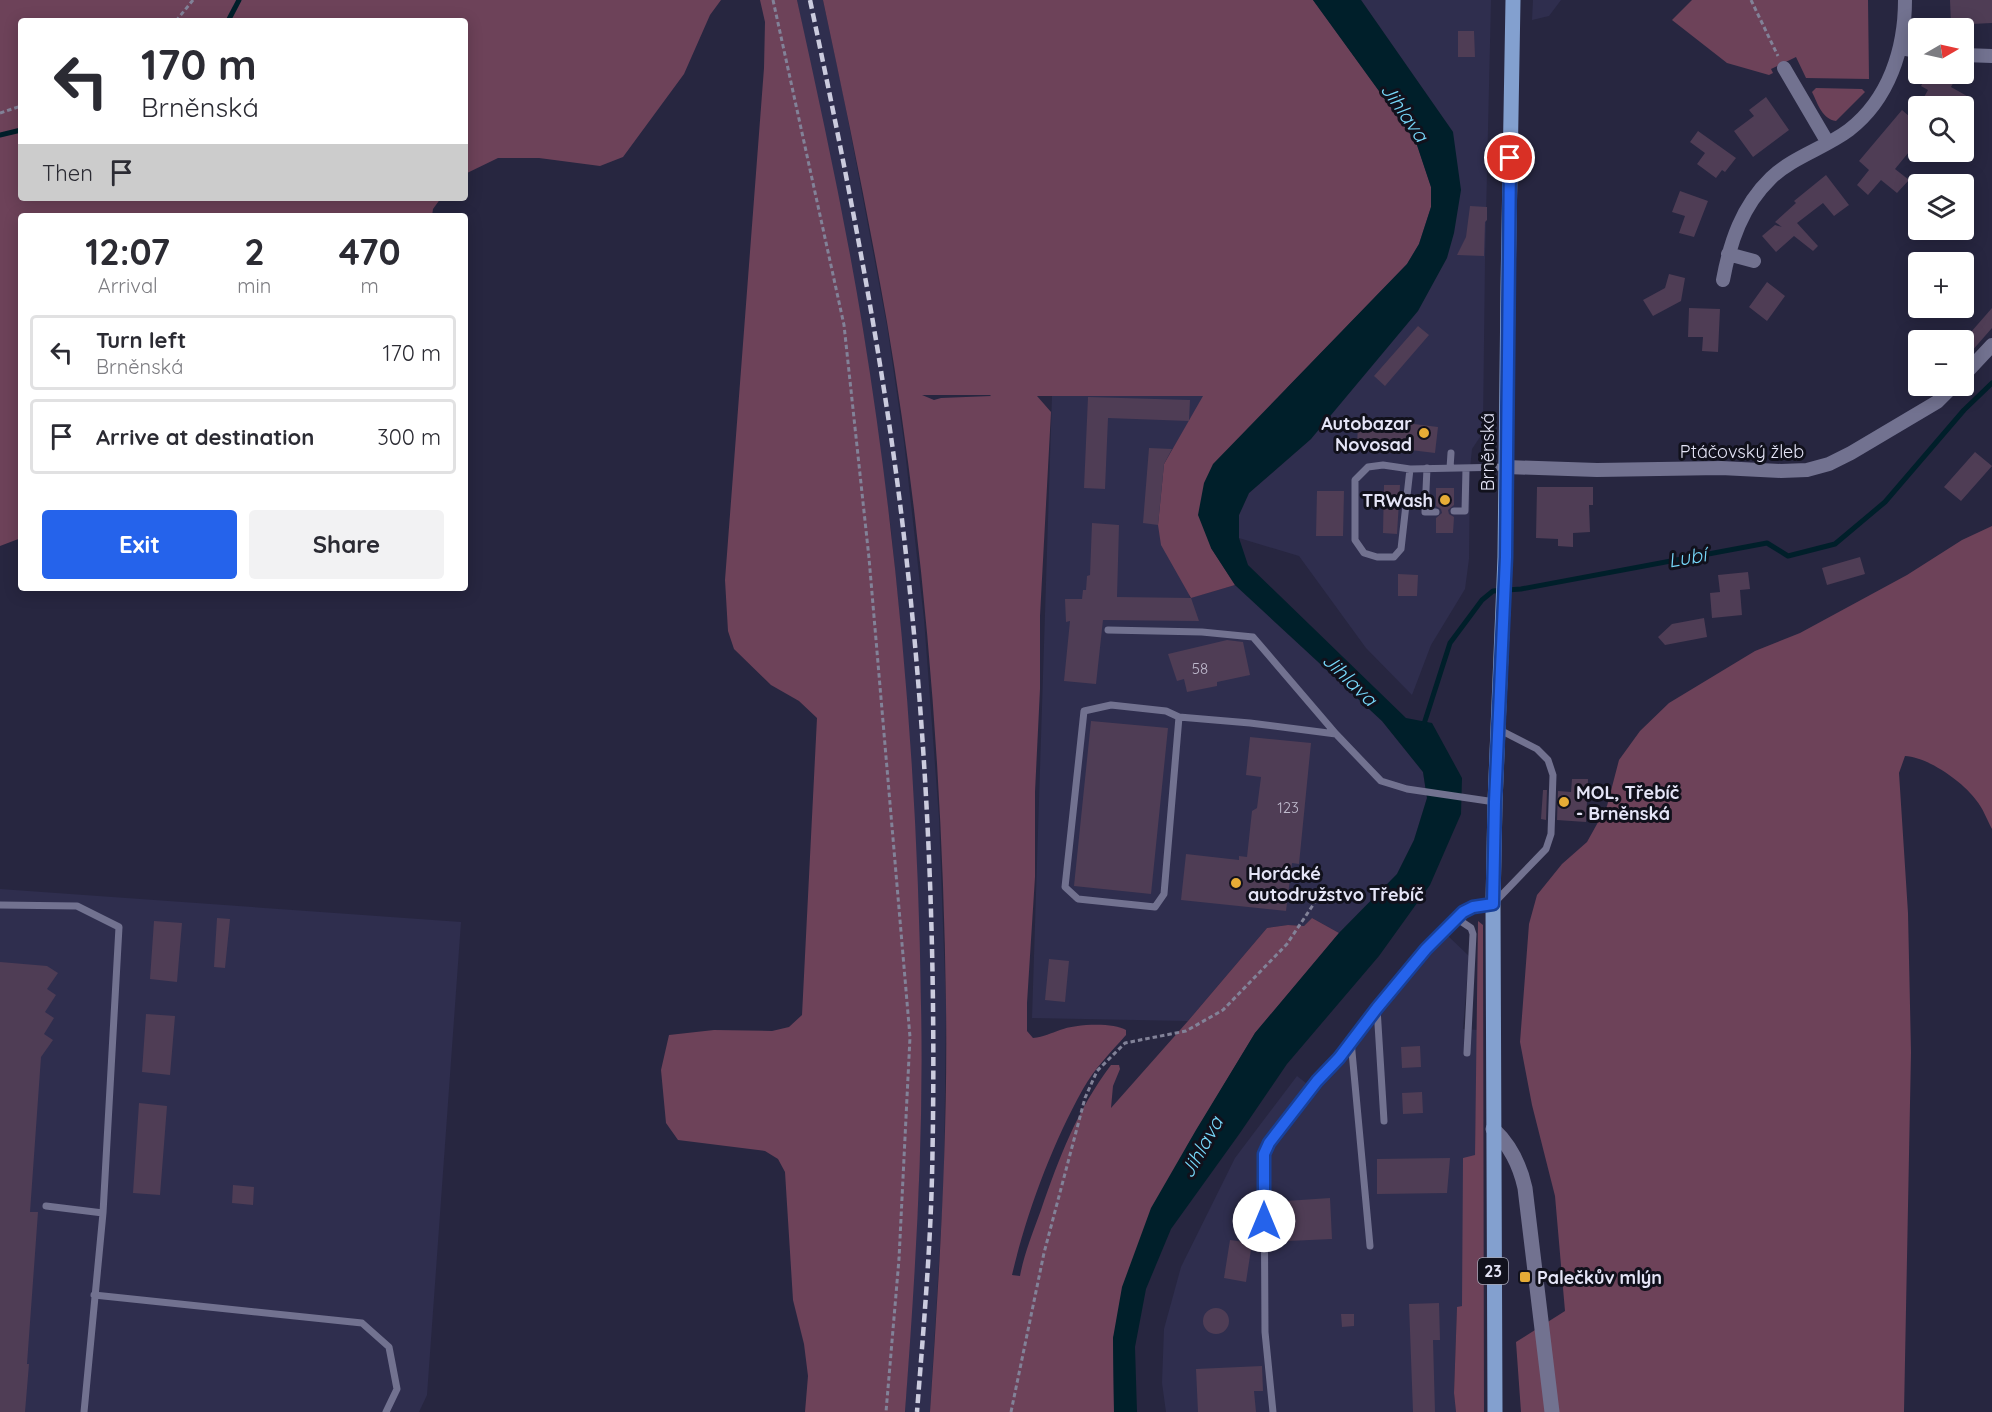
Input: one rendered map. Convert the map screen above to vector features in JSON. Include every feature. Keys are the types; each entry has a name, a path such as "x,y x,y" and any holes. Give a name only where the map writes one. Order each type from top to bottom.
{"main road":[{"name":"Brněnská","path":"1493,904 1495,802 1506,557 1507,333 1514,0"},
{"name":"23","path":"1493,904 1495,1412"}],"street":[{"path":"1723,280 1735,232 1749,203 1771,178 1849,130 1875,104 1893,72 1905,19 1905,0"},
{"path":"1899,48 1908,49"},
{"path":"1974,56 1992,57"},
{"path":"1784,68 1828,143"},
{"path":"1728,254 1754,261"},
{"path":"1974,364 1992,345"},
{"name":"Ptáčovský žleb","path":"1507,467 1598,470 1721,468 1807,470 1829,464 1851,453 1942,396"},
{"path":"1494,1129 1517,1160 1525,1188 1552,1412"}],"lane":[{"path":"1450,468 1451,453"},
{"path":"1410,469 1401,549 1395,557 1364,554 1355,540 1355,480 1368,467 1383,465 1410,469 1507,467"},
{"path":"1427,468 1425,512 1436,512"},
{"path":"1454,511 1465,511 1466,468"},
{"path":"1108,630 1202,632 1253,637 1336,734 1381,781 1407,789 1495,802"},
{"path":"1179,717 1164,894 1155,907 1078,899 1065,887 1084,711 1111,705 1166,711 1179,717 1336,734"},
{"path":"1273,1412 1266,1332 1264,1154 1282,1126 1426,949 1456,918 1473,907 1493,904 1540,855 1549,842 1553,783 1551,768 1543,753 1498,729"},
{"path":"0,904 77,906 119,927 103,1213 84,1412"},
{"path":"1456,918 1471,928 1473,934 1467,1053"},
{"path":"1377,1008 1384,1121"},
{"path":"1351,1041 1370,1246"},
{"path":"46,1206 103,1213"},
{"path":"94,1295 362,1323 389,1347 397,1389 386,1412"}],"path":[{"path":"178,18 193,0"},
{"path":"773,0 844,325 869,558 910,1037 899,1259 886,1412"},
{"path":"1751,0 1784,68"},
{"path":"0,113 18,107"},
{"path":"1011,1412 1044,1252 1085,1098 1097,1071 1125,1043 1186,1031 1223,1010 1287,944 1317,899"}],"shaded area":[{"path":"0,0 721,0 710,15 684,74 623,157 600,166 539,158 498,158 468,173 468,18 18,18 18,201 439,201 432,213 18,213 18,539 0,546"},
{"path":"760,0 797,0 832,164 863,329 887,497 896,581 916,835 922,1056 918,1209 905,1412 805,1412 808,1376 804,1344 793,1300 785,1172 778,1159 765,1151 678,1140 666,1123 661,1070 669,1035 714,1030 772,1031 789,1027 802,1015 817,718 799,701 771,685 734,649 728,631 725,580 764,68 765,22"},
{"path":"797,0 823,0 843,93 887,326 904,442 924,619 939,818 946,1006 944,1181 930,1412 905,1412 919,1180 921,1006 909,734 900,621 891,530 863,329"},
{"path":"823,0 1313,0 1416,142 1431,187 1431,207 1419,244 1407,264 1287,388 1211,548 1235,585 1191,598 1161,545 1158,525 1164,464 1203,396 1037,396 1051,412 1040,616 1035,877 1027,1031 1033,1038 1075,1026 1103,1025 1120,1027 1126,1030 1126,1035 1087,1082 1061,1133 1032,1204 1012,1275 1020,1276 1029,1243 1062,1153 1088,1099 1111,1065 1119,1065 1120,1069 1113,1086 1111,1108 1267,928 1288,925 1304,926 1312,918 1339,933 1255,1033 1187,1146 1113,1338 1114,1412 930,1412 942,1209 946,1107 946,1005 941,834 930,662 912,492 887,322","holes":["922,395 990,395 934,400"]},
{"path":"1361,0 1491,0 1483,424 1480,437 1472,449 1470,468 1469,559 1465,589 1431,645 1412,695 1366,648 1299,556 1239,538 1239,515 1249,493 1311,439 1453,132"},
{"path":"1533,0 1561,0 1549,16 1532,20"},
{"path":"1692,0 1868,0 1869,79 1806,78 1796,57 1771,69 1773,73 1769,75 1727,63 1672,20"},
{"path":"1816,88 1862,89 1865,92 1836,121 1831,120 1821,110 1812,92"},
{"path":"1052,396 1204,396 1164,464 1190,598 1235,585 1382,721 1423,772 1427,798 1414,840 1397,874 1339,933 1312,918 1304,926 1288,925 1267,928 1188,1021 1032,1018"},
{"path":"1992,526 1992,829 1981,807 1954,778 1924,761 1905,756 1899,773 1908,913 1911,1052 1904,1412 1521,1412 1516,1342 1565,1311 1555,1196 1532,1105 1520,1042 1529,924 1537,895 1562,864 1587,842 1607,806 1619,760 1640,731 1669,703 1755,651 1800,633 1907,575 1962,540"},
{"path":"0,889 461,922 427,1395 419,1412 0,1412"},
{"path":"1478,921 1483,925 1484,1412 1456,1412 1454,1393 1457,1307 1462,1306 1463,1158 1475,1155"},
{"path":"1447,935 1469,956 1463,1029 1478,1030 1475,1155 1462,1306 1457,1308 1454,1393 1456,1412 1166,1412 1162,1383 1164,1329 1181,1267 1235,1158 1297,1076 1316,1091"}],"water":[{"name":"Jihlava","path":"1313,0 1361,0 1453,132 1461,190 1454,233 1447,258 1418,311 1311,439 1249,493 1239,515 1239,538 1248,565 1406,718 1432,723 1462,778 1461,814 1430,885 1379,956 1287,1064 1171,1229 1146,1289 1135,1347 1137,1412 1114,1412 1113,1338 1122,1287 1151,1208 1255,1033 1339,933 1397,874 1414,840 1427,798 1423,772 1382,721 1235,585 1211,548 1198,515 1204,483 1213,464 1407,264 1419,244 1431,207 1431,187 1416,142"}],"building":[{"path":"1950,0 1992,0 1992,23 1974,24 1974,18 1951,18"},
{"path":"1458,31 1474,31 1475,57 1458,57"},
{"path":"1922,84 1953,84 1951,87 1967,96 1925,96 1928,90 1921,86"},
{"path":"1766,97 1789,130 1753,157 1734,131 1754,116 1749,110"},
{"path":"1902,110 1908,115 1908,153 1895,169 1908,181 1897,193 1881,180 1868,195 1857,185 1869,170 1859,161"},
{"path":"1698,131 1736,158 1725,172 1722,170 1716,178 1697,164 1705,153 1690,142"},
{"path":"1826,175 1849,205 1834,216 1823,203 1797,223 1818,246 1813,251 1794,236 1776,252 1762,236 1775,225 1782,227 1775,222 1796,203 1794,201"},
{"path":"1680,191 1708,201 1694,237 1679,233 1685,216 1672,212"},
{"path":"1470,206 1487,207 1484,256 1457,255 1466,237"},
{"path":"1669,274 1685,278 1681,301 1653,316 1643,300 1665,288"},
{"path":"1767,282 1785,296 1767,321 1749,307"},
{"path":"1689,308 1720,309 1718,352 1702,351 1703,337 1688,337"},
{"path":"1992,308 1992,328 1974,349 1973,330"},
{"path":"1418,326 1429,335 1385,386 1374,376"},
{"path":"1088,397 1190,400 1189,421 1108,418 1105,489 1084,488"},
{"path":"1358,420 1438,427 1435,453 1394,448 1394,453 1357,451"},
{"path":"1149,448 1172,449 1164,464 1158,525 1143,523"},
{"path":"1975,452 1992,466 1961,501 1944,487"},
{"path":"1384,485 1400,485 1397,534 1383,533"},
{"path":"1537,487 1593,487 1593,505 1589,505 1590,532 1573,533 1573,547 1558,546 1558,539 1536,538"},
{"name":"TRWash","path":"1436,488 1454,488 1454,505 1448,510 1449,514 1454,517 1453,533 1436,533 1436,518 1442,513 1441,509 1436,506"},
{"path":"1317,491 1344,491 1343,536 1316,536"},
{"path":"1092,523 1119,525 1117,597 1191,598 1199,621 1103,620 1096,684 1064,681 1070,621 1066,622 1065,599 1082,599 1083,590 1086,590 1087,576 1090,575"},
{"path":"1860,557 1865,574 1827,585 1822,568"},
{"path":"1748,572 1750,589 1740,590 1742,615 1712,618 1710,593 1720,592 1718,575"},
{"path":"1398,574 1418,575 1417,596 1398,596"},
{"path":"1704,618 1707,637 1665,645 1658,637 1672,624"},
{"path":"1227,640 1243,642 1250,675 1217,682 1217,686 1187,692 1184,679 1177,681 1168,654"},
{"path":"1091,721 1168,728 1151,894 1074,886"},
{"path":"1250,737 1311,743 1299,864 1292,863 1286,911 1181,900 1186,854 1239,860 1239,856 1247,857 1252,811 1257,808 1261,777 1246,775"},
{"path":"1572,779 1588,779 1586,822 1557,820 1558,791 1571,792"},
{"path":"1543,790 1547,790 1546,820 1541,819"},
{"path":"217,918 230,919 225,968 214,967"},
{"path":"154,921 182,923 177,982 150,979"},
{"path":"1049,959 1069,961 1065,1002 1045,1000"},
{"path":"0,962 47,966 58,973 47,989 56,995 45,1012 54,1018 44,1034 53,1040 41,1057 30,1212 38,1212 25,1412 0,1412"},
{"path":"146,1014 175,1016 170,1075 142,1072"},
{"path":"1420,1046 1421,1067 1402,1068 1401,1047"},
{"path":"1422,1092 1423,1113 1403,1114 1402,1093"},
{"path":"139,1103 167,1106 160,1195 133,1193"},
{"path":"1450,1158 1447,1193 1377,1194 1377,1159"},
{"path":"233,1185 254,1187 253,1205 232,1203"},
{"path":"1330,1198 1332,1239 1288,1241 1286,1201"},
{"path":"1230,1240 1252,1243 1246,1282 1224,1278"},
{"path":"1439,1303 1440,1340 1433,1340 1435,1412 1413,1412 1409,1304"},
{"path":"1216,1308 1225,1312 1229,1321 1225,1330 1216,1334 1207,1330 1203,1321 1207,1312"},
{"path":"1341,1314 1354,1314 1354,1326 1342,1327"},
{"path":"1262,1366 1263,1391 1254,1391 1256,1412 1198,1412 1196,1369"}],"waterway":[{"path":"230,18 239,0"},
{"path":"0,135 18,131"},
{"name":"Lubí","path":"1423,727 1450,643 1482,600 1493,591 1521,589 1767,543 1788,556 1835,544 1885,502 1964,410 1992,383"}],"railway":[{"path":"810,0 850,197 885,395 903,528 919,690 932,933 933,1096 930,1236 917,1412"}],"place":[{"name":"Autobazar Novosad","path":"1424,433"},
{"name":"TRWash","path":"1445,500"},
{"name":"MOL, Třebíč - Brněnská","path":"1564,802"},
{"name":"Horácké autodružstvo Třebíč","path":"1236,883"},
{"name":"Palečkův mlýn","path":"1525,1277"}],"route":[{"path":"1264,1221 1264,1154 1269,1143 1426,949 1463,912 1482,904 1493,904 1495,802 1506,557 1506,368 1510,158"}]}
